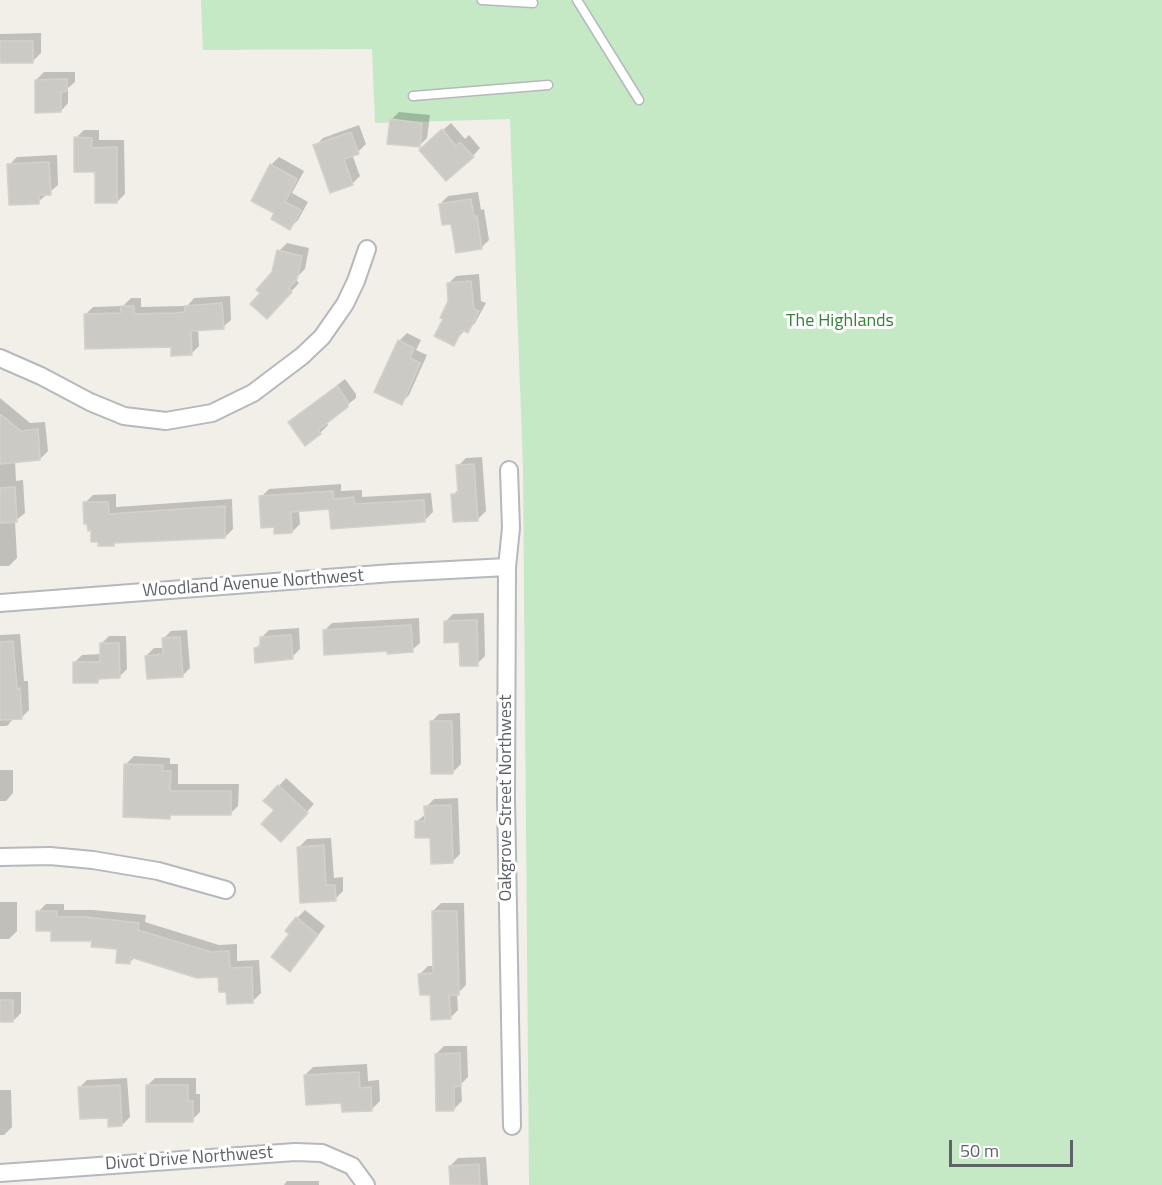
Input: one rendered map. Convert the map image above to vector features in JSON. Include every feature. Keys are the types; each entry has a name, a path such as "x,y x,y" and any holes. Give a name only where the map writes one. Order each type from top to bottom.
{"street":[{"path":"0,358 124,416 166,421 213,412 254,393 302,356 322,337 345,304 367,249"},
{"name":"Oakgrove Street Northwest","path":"509,470 511,528 507,567 506,799 512,1126"},
{"name":"Woodland Avenue Northwest","path":"0,603 392,573 507,567"},
{"path":"0,857 51,856 93,860 158,871 226,890"},
{"name":"Divot Drive Northwest","path":"0,1173 294,1152 322,1153 352,1166 366,1185"}],"lane":[{"path":"482,0 533,3"},
{"path":"577,0 639,100"},
{"path":"413,96 548,85"}],"green space":[{"name":"The Highlands","path":"201,0 1162,0 1162,1185 529,1185 523,467 510,119 375,123 372,49 203,50"}],"building":[{"path":"0,41 33,41 33,63 0,63"},
{"path":"67,79 67,91 61,92 61,112 35,113 35,80"},
{"path":"390,119 422,123 420,147 387,144"},
{"path":"442,129 456,146 460,142 474,157 446,181 419,150"},
{"path":"351,132 359,154 344,159 353,185 330,193 313,145"},
{"path":"74,137 92,138 91,148 117,147 117,203 95,203 95,172 74,172"},
{"path":"49,162 51,195 39,195 39,204 9,205 7,164"},
{"path":"270,164 297,179 285,202 301,210 290,230 271,219 274,213 251,201"},
{"path":"471,199 474,217 477,216 482,249 456,253 451,224 442,225 439,204"},
{"path":"277,250 302,256 297,279 289,288 292,292 267,319 250,304 260,293 256,290 272,272"},
{"path":"471,281 474,309 479,311 468,333 462,330 454,346 434,336 443,319 440,318 448,301 447,283"},
{"path":"222,303 224,329 191,331 192,355 171,356 171,347 85,349 84,314 121,313 121,306 134,306 134,314 174,313 185,312 185,306"},
{"path":"398,340 414,348 410,358 420,363 402,405 374,392"},
{"path":"337,386 348,402 348,407 318,430 321,434 305,446 288,422"},
{"path":"0,414 21,431 38,429 40,460 0,464"},
{"path":"474,464 478,521 453,522 451,494 458,494 456,465"},
{"path":"15,487 17,522 0,523 0,488"},
{"path":"333,491 334,499 354,497 355,504 424,500 425,522 331,529 329,509 291,512 292,533 274,534 274,527 261,528 259,496"},
{"path":"83,502 108,502 109,514 225,506 225,538 114,543 114,546 98,546 98,542 91,542 91,530 88,531 87,524 84,524"},
{"path":"477,620 478,666 460,666 459,642 444,643 444,621"},
{"path":"411,625 413,652 387,654 387,651 324,655 323,630"},
{"path":"291,635 293,659 255,663 254,648 260,647 260,637"},
{"path":"180,637 183,677 147,679 145,656 163,654 162,638"},
{"path":"13,641 22,719 0,720 0,642"},
{"path":"100,643 119,643 120,678 98,679 98,683 73,683 73,662 100,662"},
{"path":"430,721 452,721 453,774 431,774"},
{"path":"124,764 163,765 162,771 171,771 170,791 231,791 231,815 170,815 170,819 123,817"},
{"path":"278,785 308,813 281,842 261,824 274,810 263,801"},
{"path":"451,805 453,863 431,864 430,838 415,838 415,821 425,821 424,806"},
{"path":"324,845 326,885 335,885 336,901 300,903 297,847"},
{"path":"36,911 57,911 57,917 85,917 139,923 138,930 211,952 229,951 230,968 252,967 253,1003 227,1004 226,992 219,992 218,977 197,978 130,957 130,964 116,963 117,949 91,947 92,941 51,941 51,931 36,931"},
{"path":"432,911 457,911 459,995 449,995 451,1019 431,1020 430,995 420,995 418,974 433,973"},
{"path":"296,917 318,935 290,972 271,957 289,934 285,931"},
{"path":"0,1000 13,1000 13,1022 0,1022"},
{"path":"460,1053 461,1086 454,1087 454,1111 436,1111 435,1054"},
{"path":"359,1072 360,1088 371,1087 372,1111 342,1112 341,1103 306,1105 304,1075"},
{"path":"120,1085 122,1126 108,1127 108,1118 80,1119 78,1087"},
{"path":"146,1085 188,1085 188,1101 193,1101 193,1122 146,1122"},
{"path":"479,1164 480,1185 450,1185 449,1166"}]}
